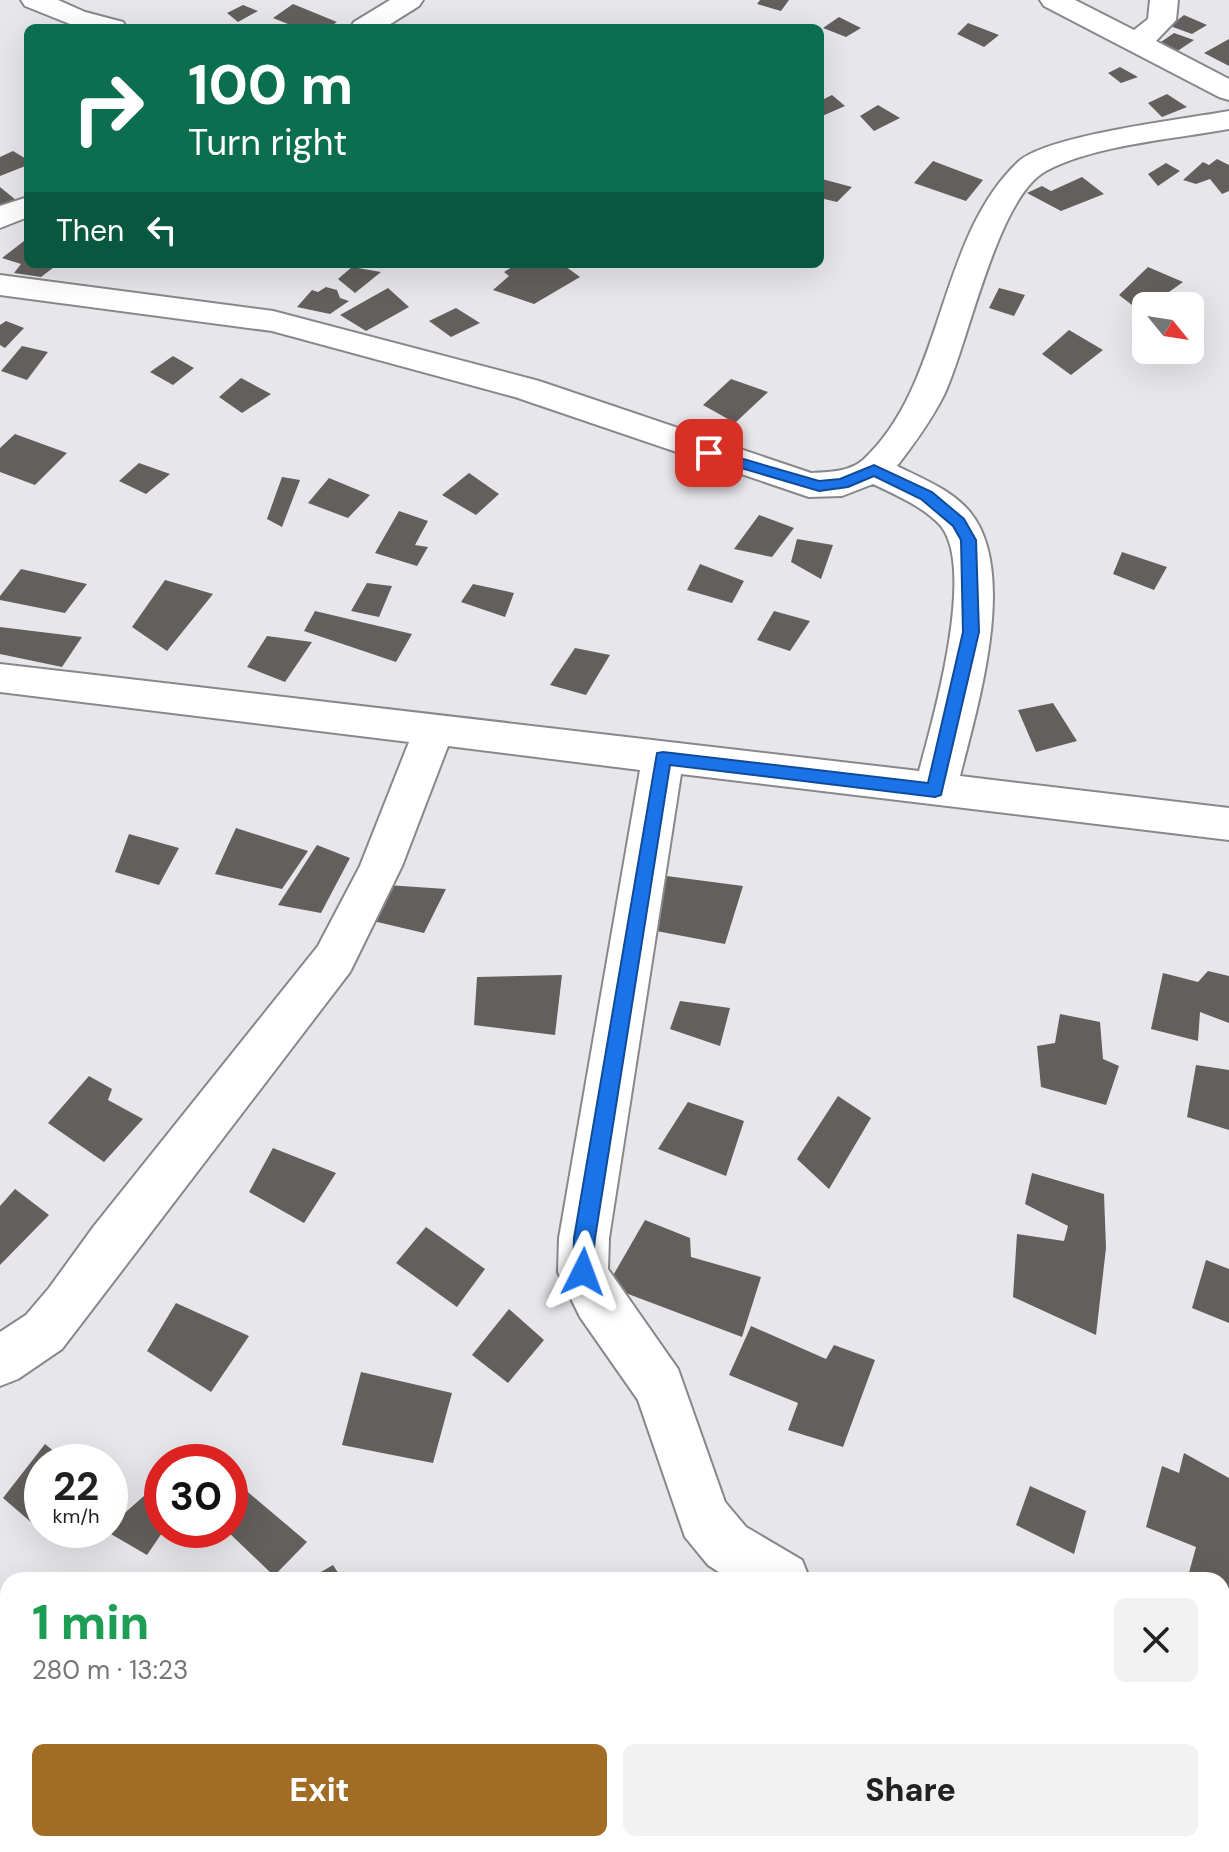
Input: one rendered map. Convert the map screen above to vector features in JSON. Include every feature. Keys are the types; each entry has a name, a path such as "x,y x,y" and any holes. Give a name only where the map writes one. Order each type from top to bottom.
{"street":[{"path":"35,0 75,18 98,24"},
{"path":"370,24 409,0"},
{"path":"1054,0 1229,91"},
{"path":"1136,41 1157,29 1164,17 1164,0"},
{"path":"0,285 273,321 527,389 809,485 842,484 874,470 904,433 927,394 966,282 999,205 1031,166 1069,149 1229,120"},
{"path":"0,218 24,208"},
{"path":"874,470 927,496 958,522 969,540 971,632 935,791"},
{"path":"0,678 1229,824"},
{"path":"0,1362 44,1332 67,1305 111,1242 334,959 381,866 434,730"},
{"path":"663,758 584,1238 583,1272 598,1300 660,1387 704,1518 727,1546 769,1572"}],"building":[{"path":"760,0 789,0 781,11 757,4"},
{"path":"293,4 337,22 288,24 273,18"},
{"path":"243,5 258,11 238,22 227,13"},
{"path":"1184,15 1207,25 1192,34 1170,26"},
{"path":"839,17 861,28 846,37 824,27"},
{"path":"968,23 999,35 984,47 957,34"},
{"path":"1174,33 1194,40 1173,54 1158,44"},
{"path":"1229,39 1229,66 1204,53"},
{"path":"1120,67 1138,77 1121,83 1108,73"},
{"path":"1167,94 1187,107 1162,117 1148,103"},
{"path":"832,95 845,106 824,115 824,99"},
{"path":"878,105 900,118 874,131 860,116"},
{"path":"13,151 24,158 24,167 0,176 0,157"},
{"path":"1217,159 1229,165 1229,191 1222,194 1210,179 1196,184 1183,180 1203,162 1209,165"},
{"path":"933,161 983,180 966,201 914,183"},
{"path":"1166,163 1180,171 1158,186 1148,174"},
{"path":"1082,177 1104,194 1061,211 1027,193 1042,186 1051,191"},
{"path":"824,180 852,187 837,202 824,199"},
{"path":"0,187 22,205 0,211"},
{"path":"24,241 24,268 53,268 41,277 14,273 21,264 2,258"},
{"path":"1148,267 1183,282 1169,292 1132,292 1132,305 1119,295"},
{"path":"351,268 381,272 355,293 338,279"},
{"path":"510,268 568,268 580,277 534,304 493,290 509,276 504,272"},
{"path":"326,287 337,290 340,298 349,301 330,314 297,307 312,290 318,292"},
{"path":"388,288 409,307 366,331 340,315"},
{"path":"999,288 1025,295 1014,316 989,308"},
{"path":"456,308 480,323 451,337 429,321"},
{"path":"6,321 24,328 5,348 0,345 0,325"},
{"path":"1069,330 1103,350 1071,375 1042,354"},
{"path":"22,346 48,352 27,380 1,371"},
{"path":"173,356 194,368 173,385 150,372"},
{"path":"241,378 271,394 242,413 219,397"},
{"path":"731,379 768,392 735,423 703,405"},
{"path":"15,434 67,453 35,485 0,472 0,448"},
{"path":"139,463 170,474 146,494 119,481"},
{"path":"469,473 499,494 476,515 442,495"},
{"path":"282,477 300,480 282,527 267,519"},
{"path":"329,478 370,495 348,518 308,503"},
{"path":"399,511 428,521 415,545 428,547 417,566 375,553"},
{"path":"759,515 794,528 772,557 734,549"},
{"path":"797,539 833,545 821,579 791,562"},
{"path":"1122,552 1167,567 1154,590 1113,574"},
{"path":"700,564 744,581 732,603 687,590"},
{"path":"21,569 87,584 65,613 0,600"},
{"path":"165,580 213,594 167,651 132,627"},
{"path":"367,583 392,586 379,617 351,611"},
{"path":"473,584 514,593 505,617 461,602"},
{"path":"315,611 412,634 396,662 304,631"},
{"path":"774,611 810,621 790,651 757,640"},
{"path":"0,627 82,637 62,667 0,654"},
{"path":"267,636 312,642 285,682 247,667"},
{"path":"575,648 610,655 586,695 550,685"},
{"path":"1053,703 1077,741 1036,752 1018,710"},
{"path":"236,828 308,851 282,889 215,874"},
{"path":"129,834 179,848 159,885 115,872"},
{"path":"317,845 350,858 321,913 278,905"},
{"path":"659,875 743,886 725,944 651,930"},
{"path":"387,885 446,889 424,933 373,921"},
{"path":"1208,971 1229,976 1229,1023 1200,1012 1198,1041 1151,1029 1163,973 1198,982"},
{"path":"562,975 555,1035 474,1025 477,977"},
{"path":"680,1001 730,1008 720,1046 670,1029"},
{"path":"1060,1014 1100,1022 1103,1059 1119,1066 1106,1105 1041,1087 1037,1046 1055,1043"},
{"path":"1196,1065 1229,1070 1229,1130 1187,1117"},
{"path":"89,1076 112,1089 108,1100 143,1119 104,1162 48,1123"},
{"path":"838,1096 871,1118 829,1189 797,1159"},
{"path":"688,1102 744,1121 726,1176 658,1149"},
{"path":"273,1148 336,1173 304,1223 249,1192"},
{"path":"1032,1173 1104,1194 1106,1248 1096,1335 1013,1297 1017,1234 1064,1241 1068,1226 1025,1204"},
{"path":"15,1189 49,1215 0,1265 0,1206"},
{"path":"645,1220 690,1238 691,1257 761,1277 742,1337 607,1286"},
{"path":"426,1227 485,1269 457,1307 396,1263"},
{"path":"1206,1260 1229,1269 1229,1323 1192,1308"},
{"path":"176,1303 249,1336 211,1392 147,1351"},
{"path":"509,1309 544,1340 508,1383 472,1355"},
{"path":"751,1326 826,1359 834,1345 875,1360 843,1447 788,1430 798,1403 729,1375"},
{"path":"361,1372 452,1393 433,1463 342,1445"},
{"path":"1184,1453 1229,1478 1229,1572 1189,1572 1196,1547 1146,1527 1162,1466 1179,1473"},
{"path":"24,1471 24,1516 3,1498"},
{"path":"1030,1486 1086,1511 1074,1554 1016,1525"},
{"path":"248,1492 307,1542 278,1572 270,1572 245,1548 248,1548"},
{"path":"144,1496 144,1548 152,1548 147,1555 128,1544 128,1510"},
{"path":"333,1565 338,1572 321,1572"}],"route":[{"path":"583,1272 584,1238 663,758 935,791 971,632 969,540 958,522 927,496 874,470 842,484 809,485 709,453"}]}
